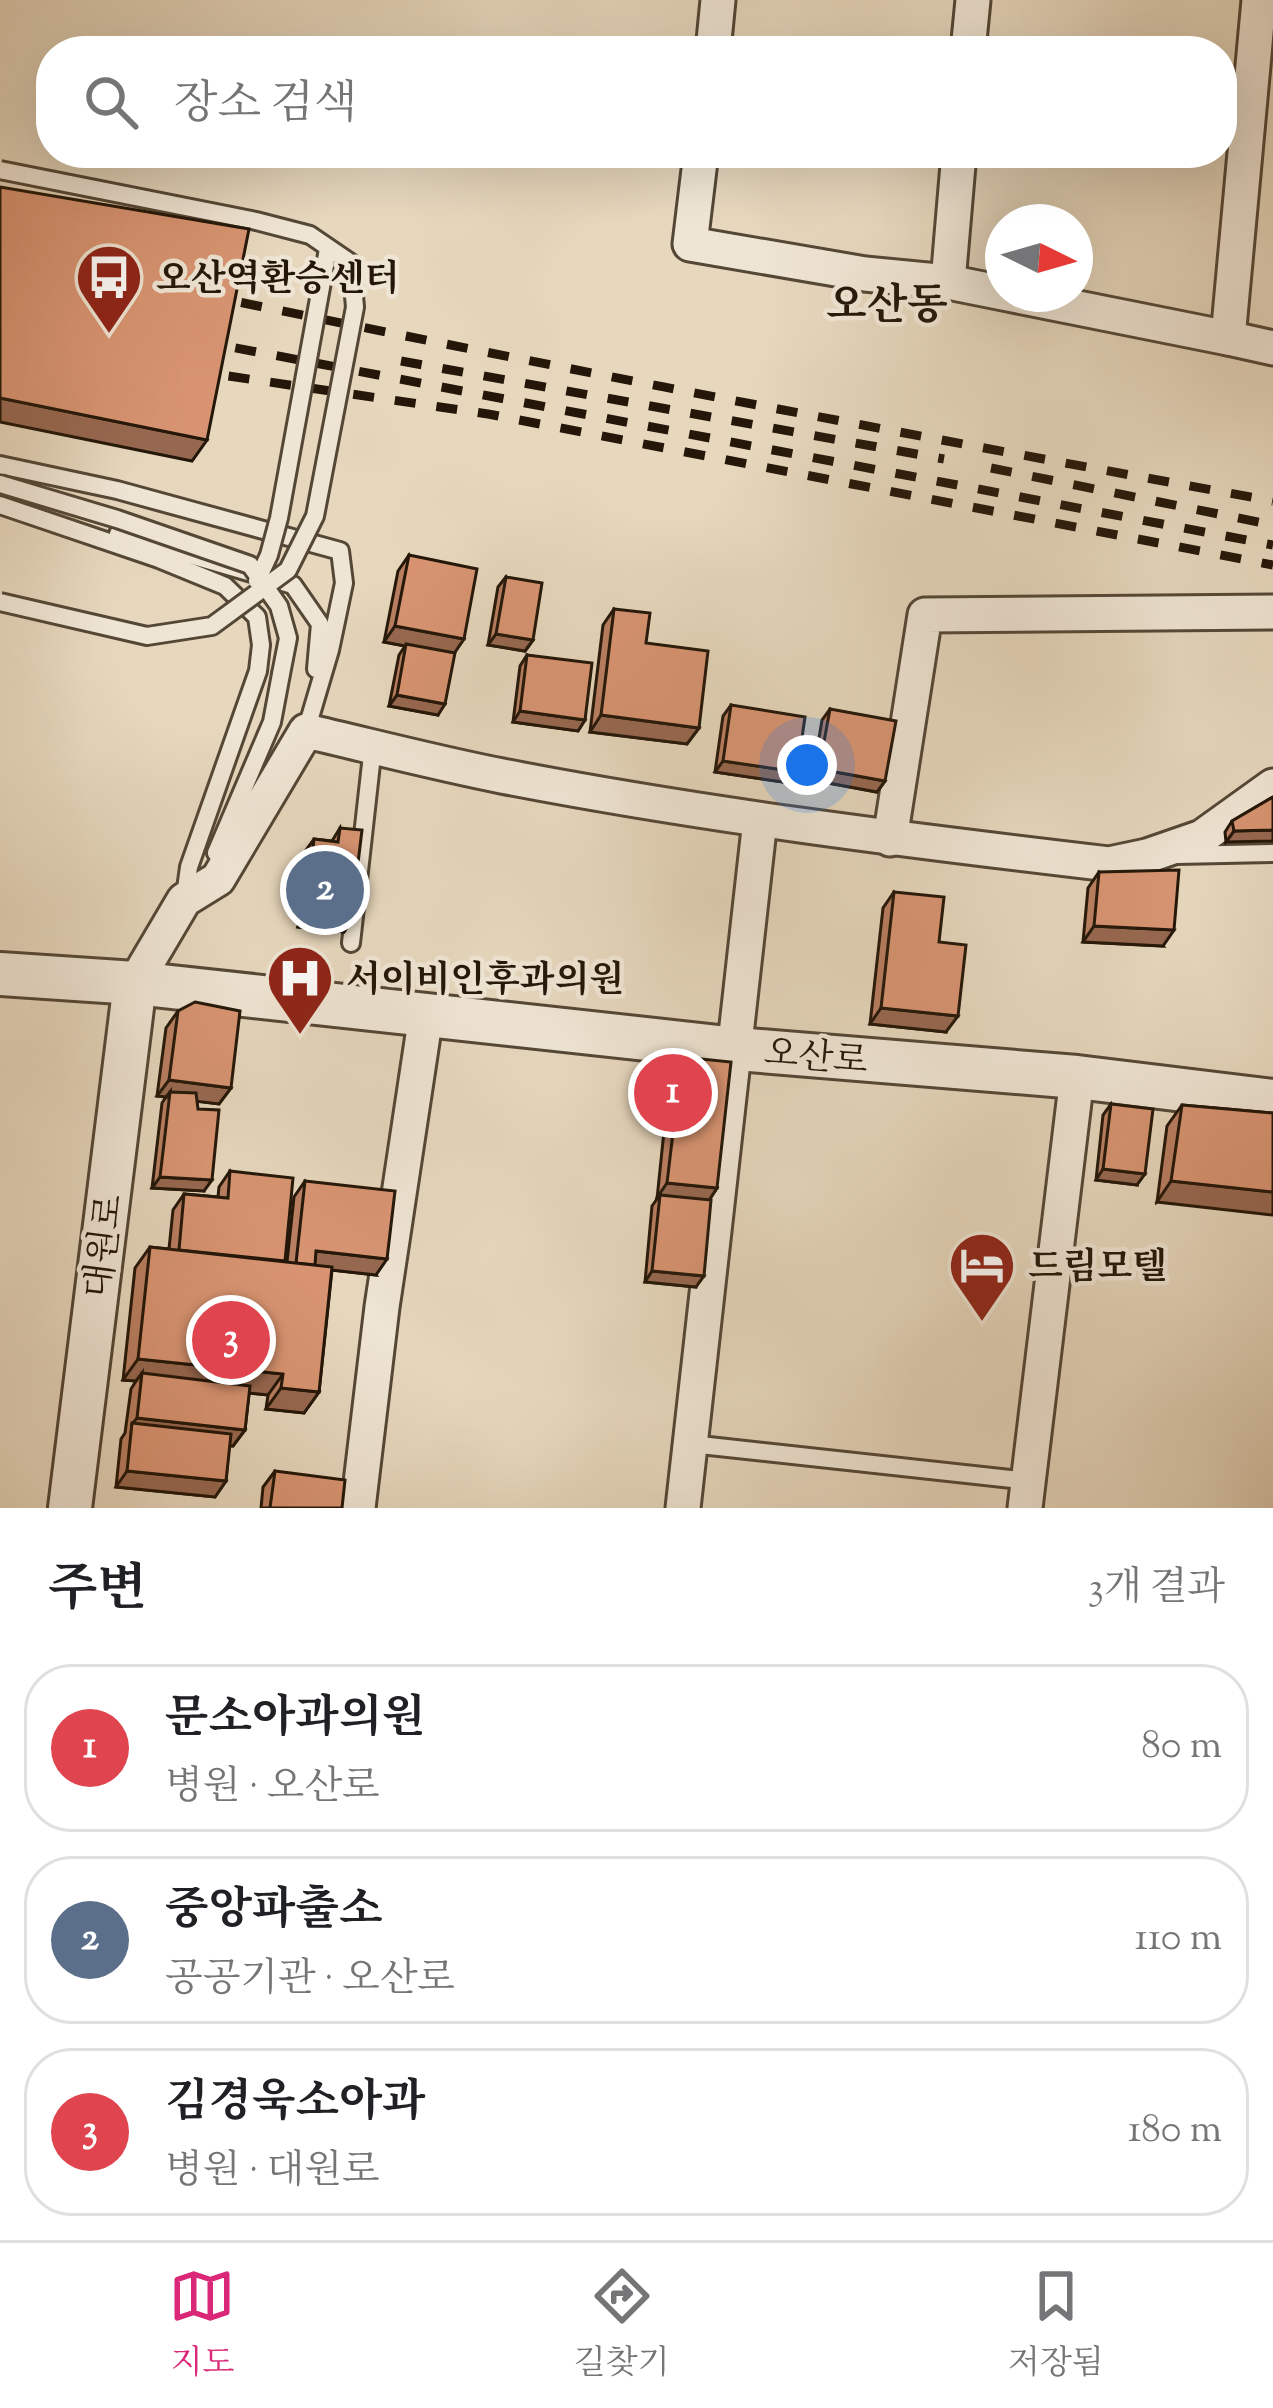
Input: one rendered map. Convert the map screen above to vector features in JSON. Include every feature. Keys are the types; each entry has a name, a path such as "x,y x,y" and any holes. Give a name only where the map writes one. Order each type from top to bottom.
{"street":[{"path":"714,36 718,0"},
{"path":"969,36 973,0"},
{"path":"1228,338 1259,0"},
{"path":"699,168 690,244 985,290"},
{"path":"948,282 958,168"},
{"path":"1093,311 1273,348"},
{"path":"890,839 925,615 1273,612"},
{"path":"134,983 188,898 218,879 309,721 373,746 500,776 890,839 1108,864 1202,837 1273,786"},
{"path":"683,1508 760,820"},
{"name":"오산로","path":"0,974 134,983 737,1049 1077,1077 1273,1101"},
{"name":"대원로","path":"70,1508 134,983"},
{"path":"358,1508 382,1307 426,1015"},
{"path":"1027,1495 1077,1077"}],"lane":[{"path":"0,170 310,235 351,263 355,307 315,515 288,570 212,626 147,636 0,602"},
{"path":"249,601 279,518 328,249"},
{"path":"0,465 117,490 340,551 344,584 309,721"},
{"path":"0,484 250,565 279,605 288,638 272,722 222,843 188,898"},
{"path":"0,504 26,506 293,586 320,624 309,721"},
{"path":"0,504 225,586 257,617 258,671 189,867 188,898"},
{"path":"351,943 373,746"},
{"path":"1147,856 1273,854"},
{"path":"691,1444 1027,1495"}],"building":[{"name":"오산역환승센터","path":"0,187 249,229 207,440 0,398"},
{"path":"409,555 477,569 464,639 395,626"},
{"path":"506,577 542,583 533,640 496,634"},
{"path":"614,609 650,613 646,643 708,651 699,728 601,715"},
{"path":"406,644 455,653 445,704 397,695"},
{"path":"527,655 592,663 585,720 520,711"},
{"path":"731,705 805,717 797,772 723,761"},
{"path":"830,709 896,721 885,781 819,769"},
{"path":"1273,797 1273,830 1234,831 1232,821"},
{"path":"340,828 362,830 351,921 305,916 314,839 338,842"},
{"path":"1179,870 1174,930 1094,926 1099,872"},
{"path":"894,892 944,897 939,942 966,945 958,1016 881,1008"},
{"path":"195,1002 240,1011 231,1088 169,1080 178,1011"},
{"path":"682,1057 731,1062 717,1188 667,1183"},
{"path":"170,1092 196,1093 198,1109 219,1110 212,1180 160,1177"},
{"path":"1111,1104 1153,1109 1145,1174 1103,1169"},
{"path":"1182,1105 1273,1113 1273,1192 1171,1181"},
{"path":"230,1171 293,1178 285,1261 179,1250 184,1194 228,1198"},
{"path":"305,1181 395,1191 387,1259 316,1251 315,1265 296,1263"},
{"path":"660,1195 711,1200 704,1276 652,1271"},
{"path":"150,1247 332,1267 319,1392 281,1388 283,1374 138,1359"},
{"path":"142,1373 250,1386 245,1430 137,1418"},
{"path":"132,1423 231,1434 226,1481 127,1471"},
{"path":"275,1471 345,1480 342,1508 270,1508"}],"railway":[{"path":"200,294 1273,501"},
{"path":"194,340 1273,545"},
{"path":"401,361 944,459"},
{"path":"187,370 488,414 1273,565"},
{"path":"991,468 1273,525"}],"place":[{"name":"오산역환승센터","path":"109,336"},
{"name":"중앙파출소","path":"325,890"},
{"name":"서이비인후과의원","path":"300,1037"},
{"name":"문소아과의원","path":"673,1093"},
{"name":"드림모텔","path":"982,1324"},
{"name":"김경욱소아과","path":"231,1340"}],"district":[{"name":"오산동","path":"887,303"}]}
